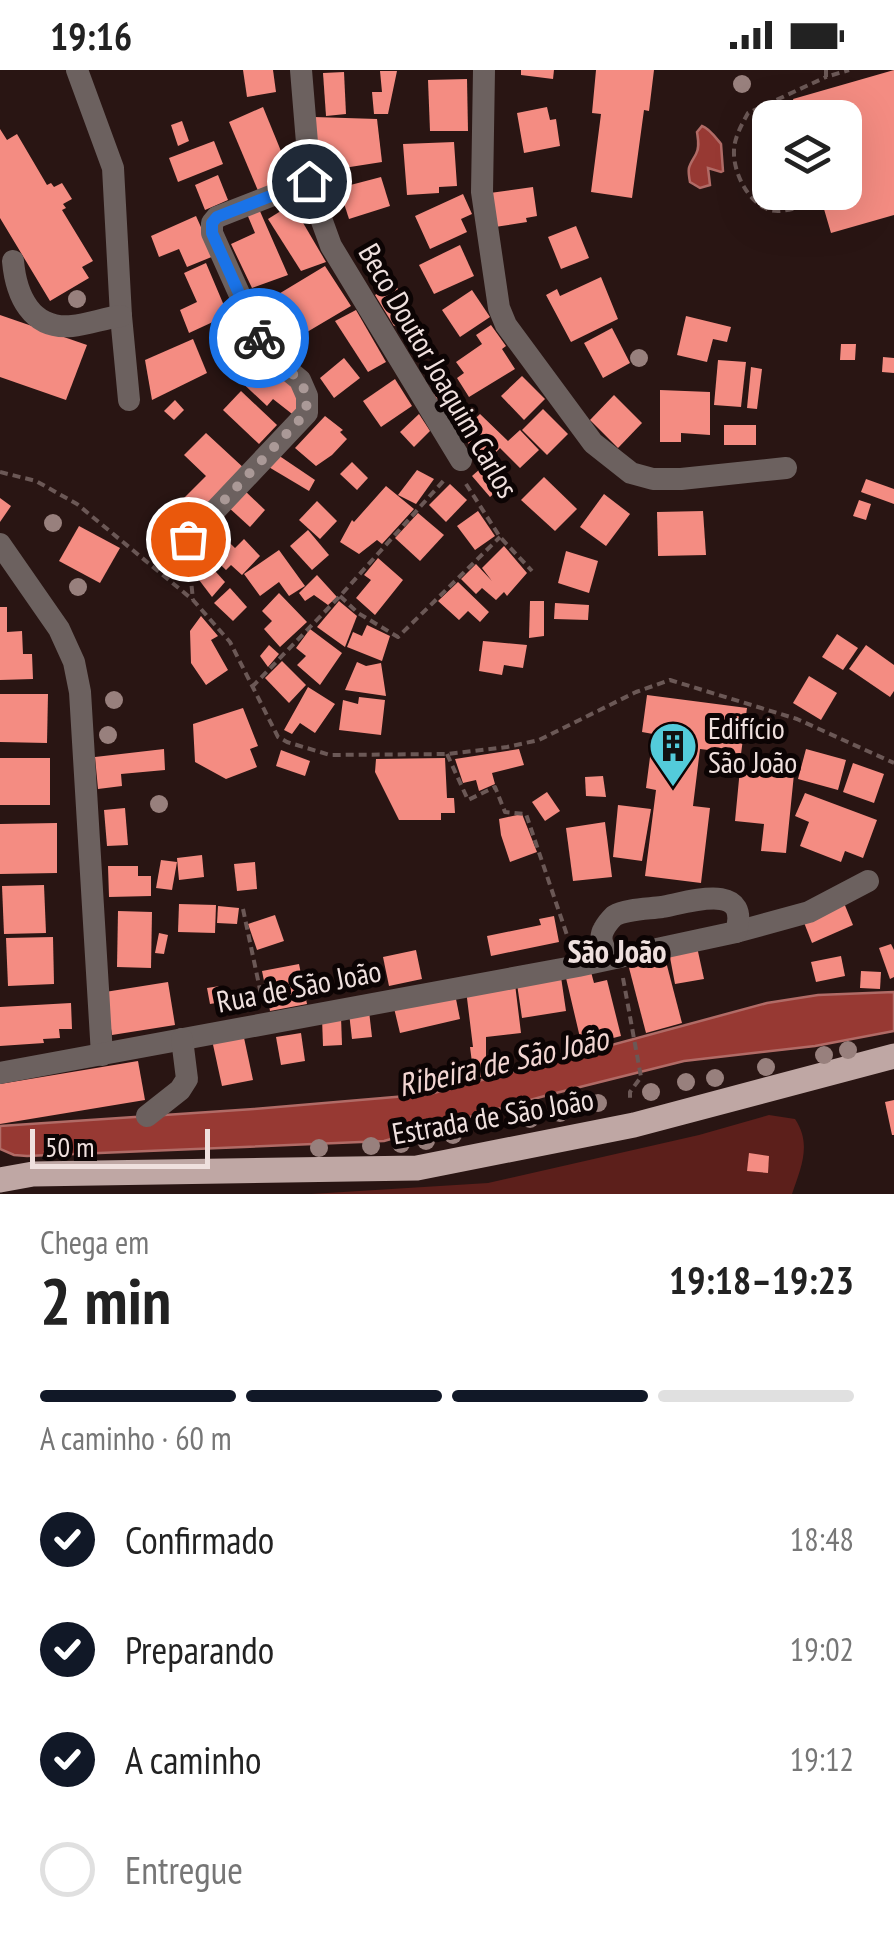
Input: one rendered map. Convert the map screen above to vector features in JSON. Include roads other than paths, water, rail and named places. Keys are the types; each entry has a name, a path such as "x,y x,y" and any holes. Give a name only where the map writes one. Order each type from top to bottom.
{"main road":[{"name":"Estrada de São João","path":"0,1180 33,1174 416,1168 634,1125 894,1056"},
{"name":"Estrada de São João","path":"0,1164 33,1174"}],"street":[{"path":"77,70 113,168 129,400"},
{"name":"Beco Doutor Joaquim Carlos","path":"302,70 309,181 331,246 458,464"},
{"path":"484,70 482,192 499,308 506,325 593,443 631,473 653,479 786,468"},
{"path":"188,539 306,413 307,396 300,380 268,354 212,233 212,223 217,217 309,181"},
{"path":"13,261 15,280 32,314 68,326 121,316"},
{"path":"0,544 59,629 74,662 80,692 102,1055"},
{"name":"Rua de São João","path":"0,1073 578,966 736,932 809,912 868,881"},
{"path":"614,958 601,941 602,932 616,915 706,898 728,901 738,908 736,932"},
{"path":"147,1116 180,1090 187,1079 182,1040"}],"place":[{"name":"Edifício São João","path":"673,788"}],"district":[{"name":"São João","path":"617,952"}],"water label":[{"name":"Ribeira de São João","path":"503,1062"}]}
